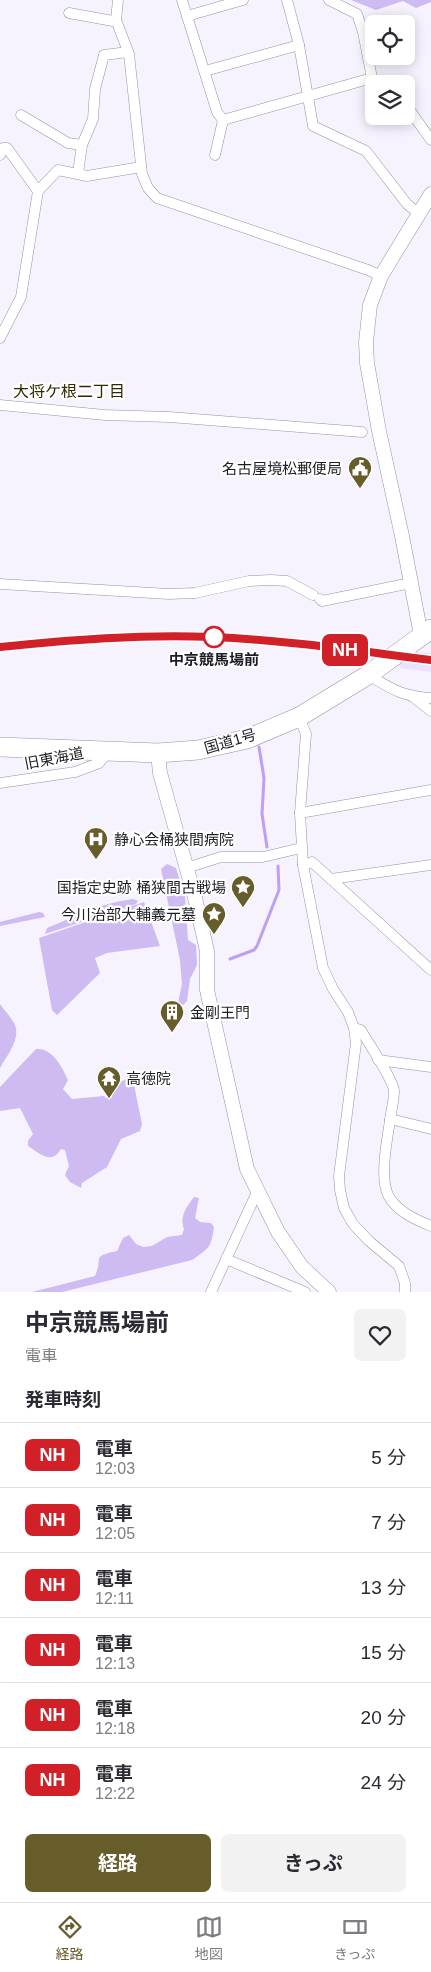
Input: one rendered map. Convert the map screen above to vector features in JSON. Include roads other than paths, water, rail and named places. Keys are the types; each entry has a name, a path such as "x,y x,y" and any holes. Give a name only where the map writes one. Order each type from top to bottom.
{"highway":[{"name":"国道1号","path":"0,747 158,753 198,750 246,739 299,717 368,675 426,632"}],"street":[{"path":"118,0 116,20 128,52 141,167 148,188 157,198 350,263 381,276"},
{"path":"182,0 216,112 222,120 215,155"},
{"path":"187,16 243,0"},
{"path":"288,0 299,44 313,126 366,151 407,204 418,213"},
{"path":"330,0 358,14 373,75"},
{"path":"69,13 116,20"},
{"path":"205,71 299,44"},
{"path":"78,173 82,145 93,119 95,89 104,55 128,52"},
{"path":"222,120 307,96 365,83"},
{"path":"21,115 68,143 82,145"},
{"path":"415,118 431,140"},
{"path":"0,155 3,148 7,148 38,191"},
{"path":"0,338 21,297 38,191 58,170 86,176 141,167"},
{"path":"426,632 411,584 370,432 366,342 370,305 381,276 431,194"},
{"path":"0,405 105,415 168,417 370,432"},
{"path":"0,584 169,594 195,593 249,581 271,580 287,581 322,601 411,584"},
{"path":"368,675 399,693 412,697 431,698"},
{"path":"412,697 431,711"},
{"path":"299,717 306,734 300,813 303,864 323,968 333,989 348,1012 354,1028 356,1043 339,1176 340,1190 344,1208 353,1224 369,1241 399,1266 405,1283 404,1292"},
{"name":"旧東海道","path":"0,783 75,772 99,763 108,752"},
{"path":"158,753 162,781 195,898 207,951 207,990 247,1169 278,1232 302,1267 324,1291"},
{"path":"300,813 431,790"},
{"path":"186,868 221,857 263,858 301,848"},
{"path":"303,864 312,862 431,970"},
{"path":"331,879 431,865"},
{"path":"354,1028 361,1030 394,1090 386,1160 388,1194 393,1203 407,1214 431,1226"},
{"path":"378,1060 431,1067"},
{"path":"390,1119 431,1129"},
{"path":"212,1292 257,1192"},
{"path":"226,1259 305,1292"}],"waterway":[{"path":"259,747 264,778 262,814 267,847"},
{"path":"230,959 254,950 257,946 279,890 278,866"}],"railway":[{"path":"0,647 79,640 185,636 294,643 431,660"}],"train":[{"name":"NH","path":"0,647 107,638 211,637 313,646 431,660"}],"place":[{"name":"名古屋境松郵便局","path":"360,489"},
{"name":"中京競馬場前","path":"214,637"},
{"name":"静心会桶狭間病院","path":"96,860"},
{"name":"国指定史跡 桶狭間古戦場","path":"243,908"},
{"name":"今川治部大輔義元墓","path":"214,935"},
{"name":"金剛王門","path":"172,1033"},
{"name":"高徳院","path":"109,1099"}],"district":[{"name":"大将ケ根二丁目","path":"69,391"}]}
